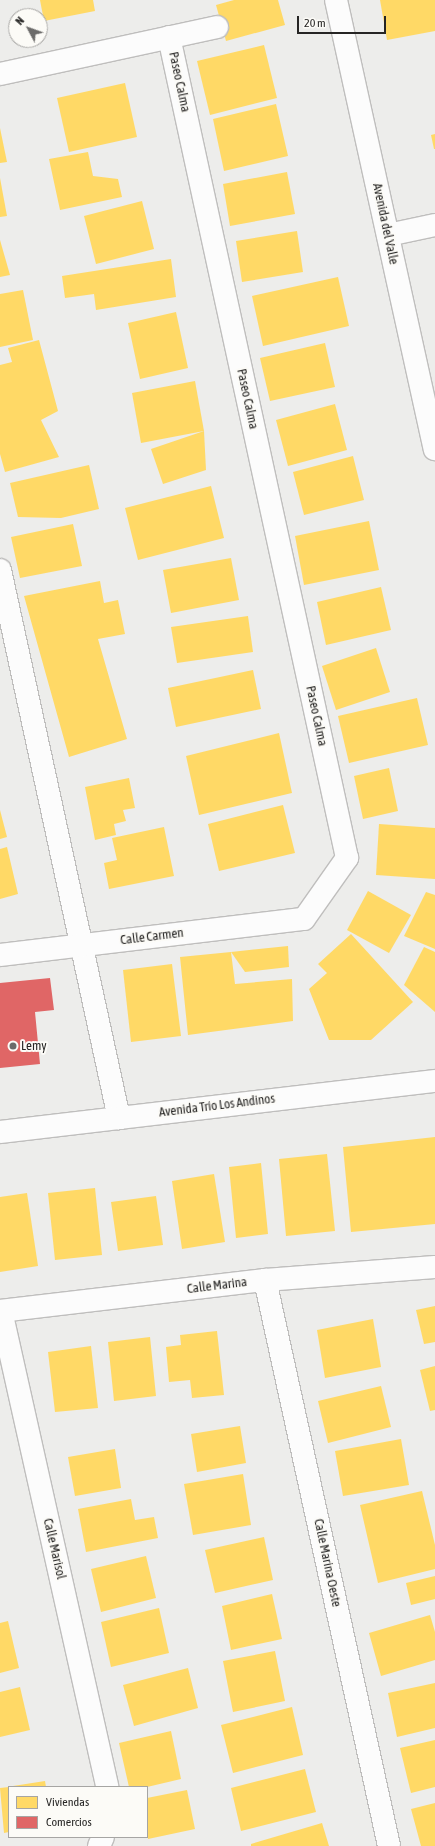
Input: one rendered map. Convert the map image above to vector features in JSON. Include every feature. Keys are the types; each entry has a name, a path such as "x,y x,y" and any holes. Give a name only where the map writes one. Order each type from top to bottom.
{"street":[{"name":"Avenida del Valle","path":"336,0 435,449"},
{"path":"169,37 218,27"},
{"name":"Paseo Calma","path":"0,74 169,37 347,858 304,919"},
{"path":"388,235 435,225"},
{"path":"0,570 119,1118"},
{"name":"Calle Carmen","path":"0,955 304,919"},
{"name":"Avenida Trío Los Andinos","path":"0,1132 435,1081"},
{"name":"Calle Marina","path":"1,1311 265,1280 435,1267"},
{"name":"Calle Marina Oeste","path":"265,1280 389,1846"},
{"name":"Calle Marisol","path":"1,1311 107,1786"}],"building: Viviendas":[{"path":"40,0 93,0 95,11 48,20 48,8 42,8"},
{"path":"234,0 278,0 285,25 226,41 216,5"},
{"path":"380,0 435,0 435,31 387,40"},
{"path":"264,45 277,98 210,115 197,61"},
{"path":"125,83 137,137 69,152 57,98"},
{"path":"276,104 288,156 224,171 213,119"},
{"path":"0,128 7,162 0,163"},
{"path":"435,134 435,149 434,149 431,135"},
{"path":"88,152 93,176 118,179 122,197 60,210 49,159"},
{"path":"287,172 295,214 230,226 223,184"},
{"path":"0,178 7,216 0,217"},
{"path":"142,201 154,249 96,264 84,216"},
{"path":"297,231 303,272 242,282 236,241"},
{"path":"0,240 10,275 0,277"},
{"path":"171,259 176,297 96,310 94,294 65,298 62,276"},
{"path":"338,277 349,326 263,346 252,296"},
{"path":"23,290 33,340 0,347 0,294"},
{"path":"176,312 188,368 140,379 128,323"},
{"path":"39,340 58,411 41,420 59,457 5,472 0,454 0,365 12,362 8,348"},
{"path":"325,343 335,387 270,401 260,358"},
{"path":"195,381 204,431 141,443 132,393"},
{"path":"335,404 347,450 288,466 276,420"},
{"path":"204,431 206,470 163,484 151,449"},
{"path":"353,456 364,500 304,515 293,472"},
{"path":"89,465 99,509 61,518 18,517 10,483"},
{"path":"211,486 224,538 138,560 125,508"},
{"path":"369,521 379,570 304,585 295,536"},
{"path":"73,524 82,566 20,578 11,537"},
{"path":"231,558 239,600 171,613 163,570"},
{"path":"100,581 104,603 118,600 125,634 98,639 127,739 69,757 24,596"},
{"path":"381,587 391,630 326,645 317,602"},
{"path":"248,616 253,652 177,663 171,627"},
{"path":"376,648 390,692 336,710 322,666"},
{"path":"253,670 261,709 176,727 168,688"},
{"path":"417,698 428,745 349,763 338,716"},
{"path":"279,733 292,793 199,815 186,756"},
{"path":"389,768 398,811 363,819 354,776"},
{"path":"129,778 135,808 123,810 126,821 114,824 116,835 95,840 85,787"},
{"path":"283,805 295,853 219,871 208,824"},
{"path":"0,810 7,837 0,839"},
{"path":"379,824 435,828 435,879 376,875"},
{"path":"164,827 174,876 109,889 104,863 117,860 112,838"},
{"path":"7,847 18,894 0,899 0,849"},
{"path":"368,891 411,915 389,953 347,930"},
{"path":"426,892 435,895 435,949 404,936"},
{"path":"351,934 413,1002 371,1040 329,1040 309,989 327,973 318,964"},
{"path":"288,946 289,967 245,972 231,952"},
{"path":"424,947 435,952 435,1012 404,985"},
{"path":"231,952 235,984 292,979 293,1021 188,1035 180,957"},
{"path":"172,964 181,1036 131,1042 123,970"},
{"path":"435,1137 435,1224 351,1232 343,1147"},
{"path":"327,1154 335,1231 286,1236 279,1159"},
{"path":"261,1163 268,1234 236,1238 229,1167"},
{"path":"214,1174 225,1242 182,1249 172,1181"},
{"path":"95,1188 102,1255 55,1260 48,1193"},
{"path":"27,1193 38,1266 0,1272 0,1197"},
{"path":"156,1196 163,1245 118,1251 111,1202"},
{"path":"435,1306 435,1342 424,1344 416,1310"},
{"path":"373,1319 381,1367 325,1378 317,1330"},
{"path":"217,1331 224,1395 192,1398 190,1380 169,1382 166,1347 181,1345 180,1335"},
{"path":"150,1337 156,1396 114,1401 108,1342"},
{"path":"91,1346 98,1408 55,1412 48,1352"},
{"path":"435,1366 435,1410 430,1411 420,1370"},
{"path":"381,1386 391,1427 328,1443 318,1401"},
{"path":"240,1426 246,1463 197,1472 191,1434"},
{"path":"401,1439 409,1485 343,1496 335,1451"},
{"path":"115,1449 121,1488 75,1496 68,1457"},
{"path":"243,1474 251,1525 193,1535 184,1484"},
{"path":"422,1491 435,1545 435,1569 378,1583 360,1505"},
{"path":"131,1499 135,1520 154,1517 158,1538 86,1552 78,1509"},
{"path":"264,1537 273,1580 215,1593 205,1550"},
{"path":"146,1556 156,1598 101,1612 91,1569"},
{"path":"435,1576 435,1599 411,1605 406,1583"},
{"path":"272,1594 282,1639 231,1650 222,1606"},
{"path":"159,1608 169,1653 111,1667 101,1622"},
{"path":"430,1615 435,1632 435,1660 381,1676 369,1633"},
{"path":"8,1621 19,1668 0,1673 0,1623"},
{"path":"275,1651 285,1701 233,1712 223,1661"},
{"path":"188,1668 198,1708 134,1726 123,1685"},
{"path":"435,1683 435,1728 397,1737 388,1693"},
{"path":"20,1687 30,1730 0,1737 0,1692"},
{"path":"292,1707 303,1755 233,1773 221,1725"},
{"path":"171,1731 181,1779 148,1787 129,1786 119,1743"},
{"path":"435,1740 435,1787 411,1793 400,1748"},
{"path":"305,1769 316,1812 241,1831 231,1788"},
{"path":"45,1781 46,1786 13,1786"},
{"path":"8,1787 8,1832 4,1833 0,1788"},
{"path":"187,1790 195,1829 148,1839 148,1798"},
{"path":"435,1803 435,1846 421,1846 411,1809"},
{"path":"322,1823 329,1846 251,1846 251,1844"}],"building: Comercios":[{"path":"50,978 54,1010 35,1012 40,1064 0,1068 0,983"}],"place":[{"name":"Lemy","path":"13,1046"}]}
